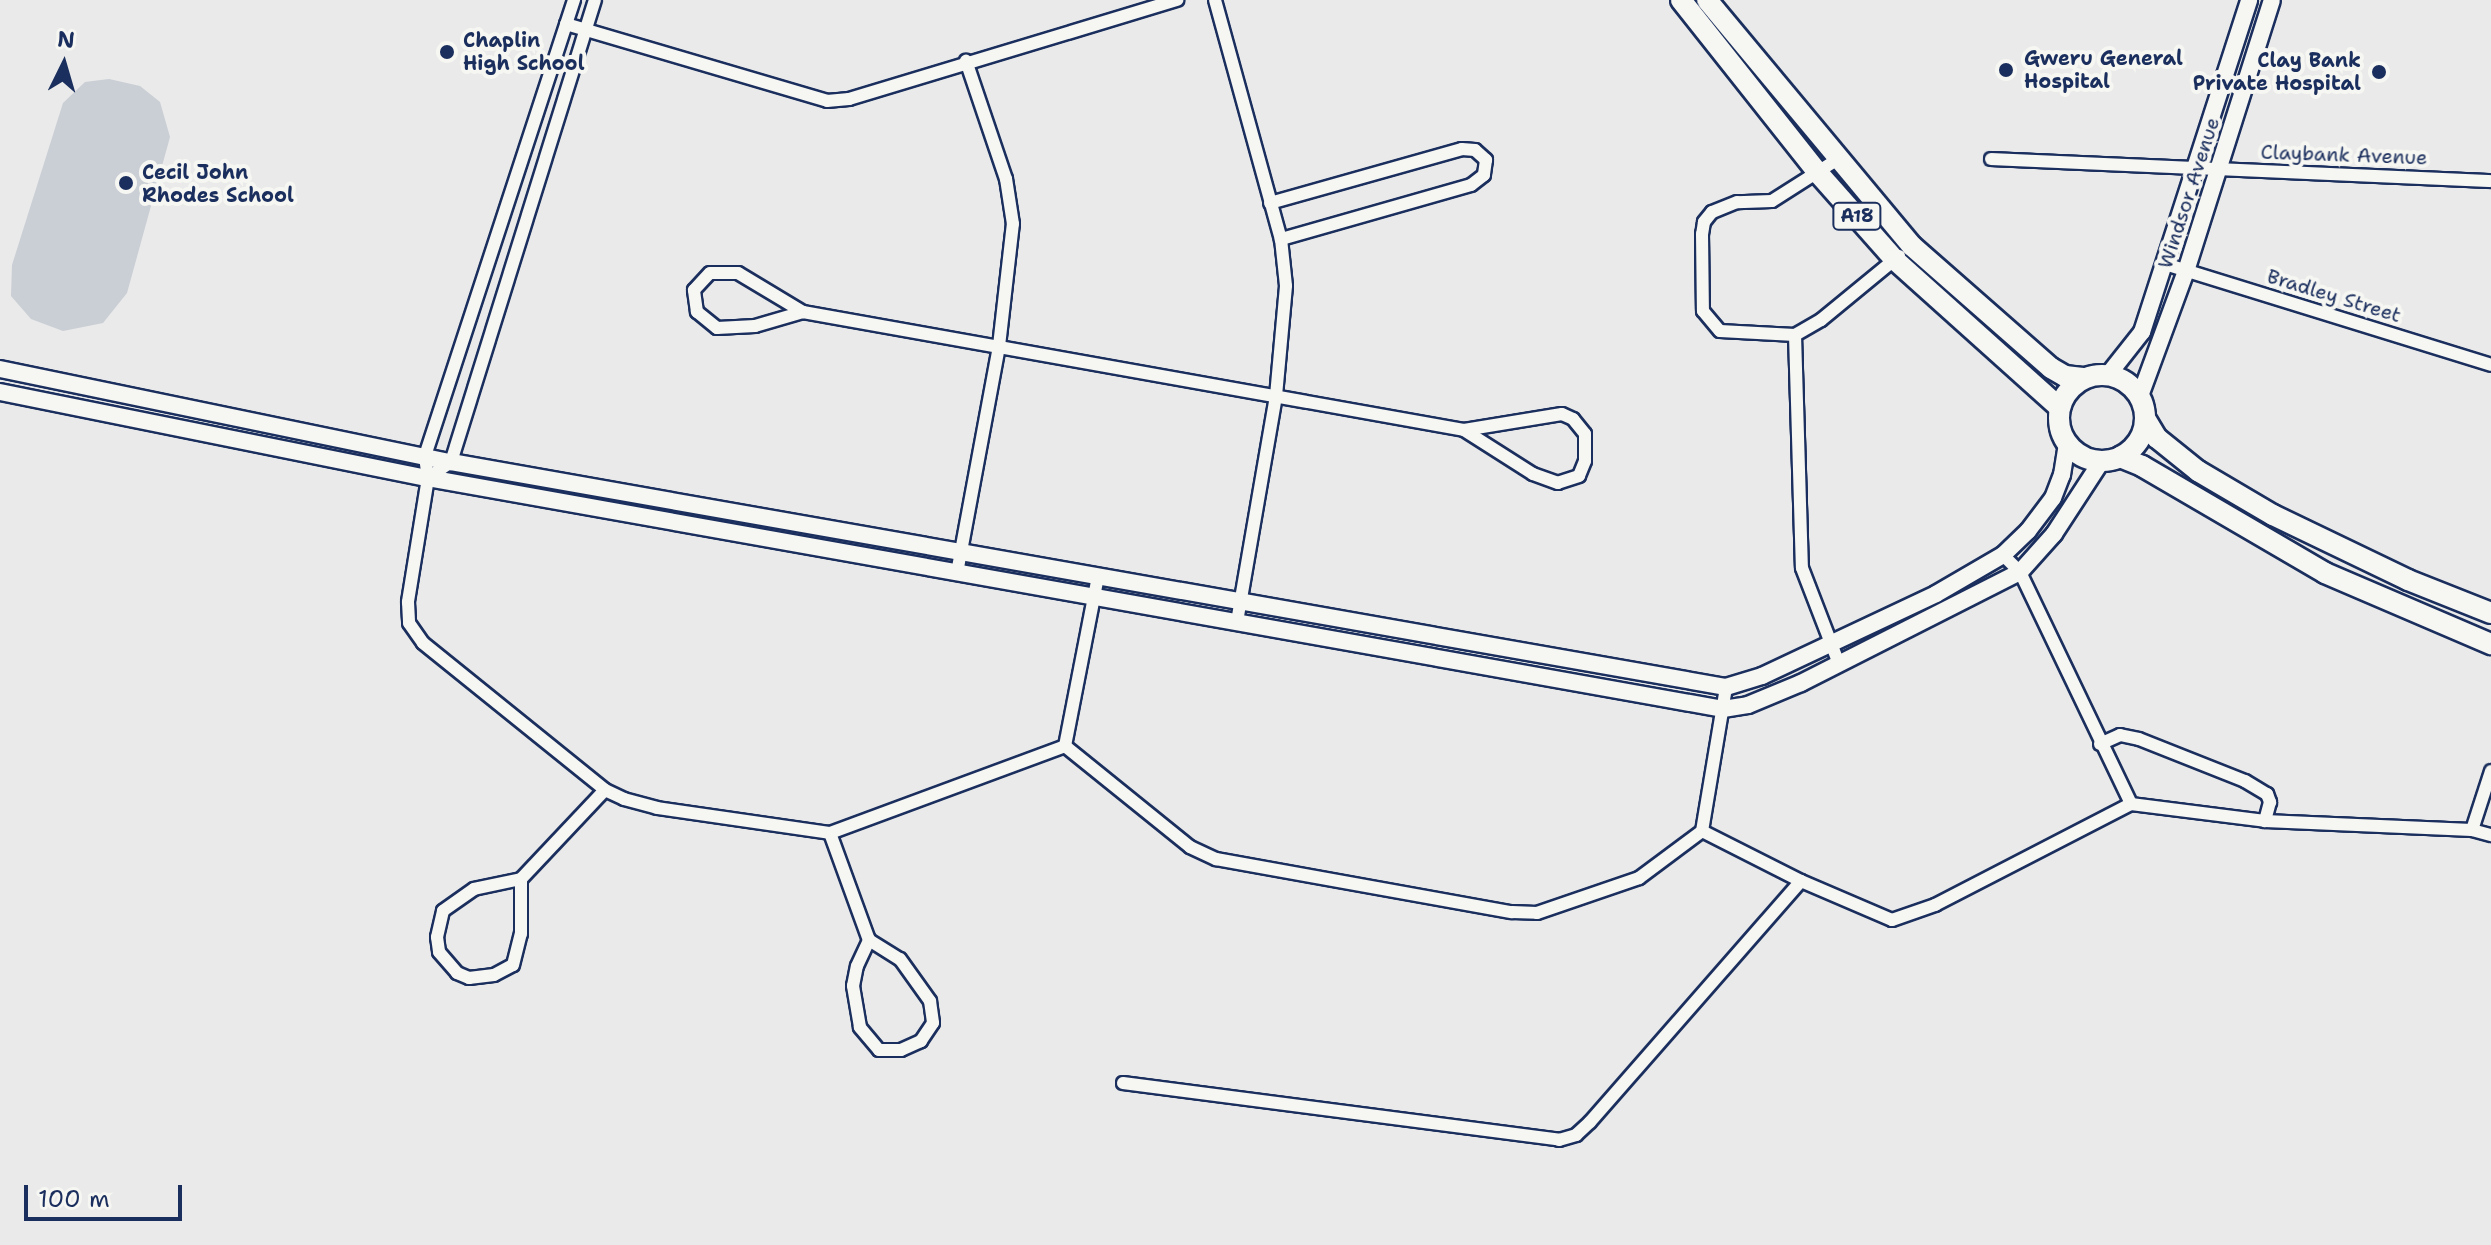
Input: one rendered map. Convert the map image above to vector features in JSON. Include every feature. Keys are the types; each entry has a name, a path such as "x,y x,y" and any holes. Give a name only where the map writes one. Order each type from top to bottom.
{"highway":[{"name":"A18","path":"1681,0 1718,30 1795,107 1912,246 2051,368 2065,376 2083,378 2108,375"},
{"name":"A18","path":"1707,0 1718,30 1778,122 1819,174 1895,260 2059,407"},
{"path":"1778,122 1795,107"},
{"path":"2108,375 2130,384 2140,396 2146,420 2157,438 2198,471 2273,515 2408,580 2491,613"},
{"path":"2083,378 2068,390 2059,407 2059,427 2067,444 2082,457 2142,466 2325,573 2491,644"},
{"path":"2111,460 2134,448 2146,420"}],"main road":[{"name":"Windsor Avenue","path":"2108,375 2142,332 2249,0"},
{"name":"Windsor Avenue","path":"2140,396 2186,271 2272,0"},
{"path":"0,369 451,462 1726,687 1743,684 1936,594 2003,555 2028,531 2053,498 2062,475 2067,444"},
{"path":"0,392 428,478 1723,709 1748,705 1839,664 2020,572 2054,534 2111,460"}],"street":[{"path":"574,0 425,457 428,478 408,602 409,623 423,643 605,790 657,808 830,833 1065,746"},
{"path":"428,478 451,462 595,0"},
{"path":"566,24 827,101 849,99 966,61 1177,0"},
{"path":"1215,0 1281,239 1286,286 1276,396 1237,621"},
{"path":"957,573 999,346 1011,260 1012,201 966,61"},
{"path":"1270,203 1462,149 1475,150 1486,160 1484,175 1471,185 1281,239"},
{"path":"1838,159 1819,174 1772,201 1722,205 1704,222 1701,299 1703,311 1711,323 1720,331 1734,335 1795,335 1821,320 1912,246"},
{"name":"Claybank Avenue","path":"1991,159 2195,168 2217,172 2491,181"},
{"path":"498,232 520,241"},
{"name":"Bradley Street","path":"2165,264 2491,365"},
{"path":"803,312 755,326 717,328 697,312 694,290 710,273 738,273 803,312 1464,430 1562,414 1573,419 1585,434 1585,461 1579,476 1558,483 1533,474 1464,430"},
{"path":"1795,335 1799,549 1805,578 1839,664"},
{"path":"2003,555 2020,572 2131,804"},
{"path":"1065,746 1098,576"},
{"path":"1065,746 1190,847 1216,859 1512,912 1537,913 1639,878 1702,831 1726,687"},
{"path":"2100,744 2120,735 2139,739 2245,781 2267,794 2270,802 2265,821"},
{"path":"2472,830 2491,771"},
{"path":"521,879 521,934 513,965 494,975 469,978 457,973 439,952 437,937 443,911 474,889 521,879 605,790"},
{"path":"1702,831 1868,912 1901,920 2131,804 2265,821 2472,830 2491,835"},
{"path":"830,833 869,940 900,959 930,1001 933,1023 921,1041 901,1050 879,1050 860,1027 853,986 857,966 869,940"},
{"path":"1123,1083 1559,1140 1576,1135 1801,881"}],"shaded area":[{"path":"109,79 140,86 160,102 170,137 127,293 103,323 63,331 31,319 11,296 12,265 63,103 85,82"}],"place":[{"name":"Chaplin High School","path":"447,52"},
{"name":"Gweru General Hospital","path":"2006,70"},
{"name":"Clay Bank Private Hospital","path":"2379,72"},
{"name":"Cecil John Rhodes School","path":"126,183"}]}
